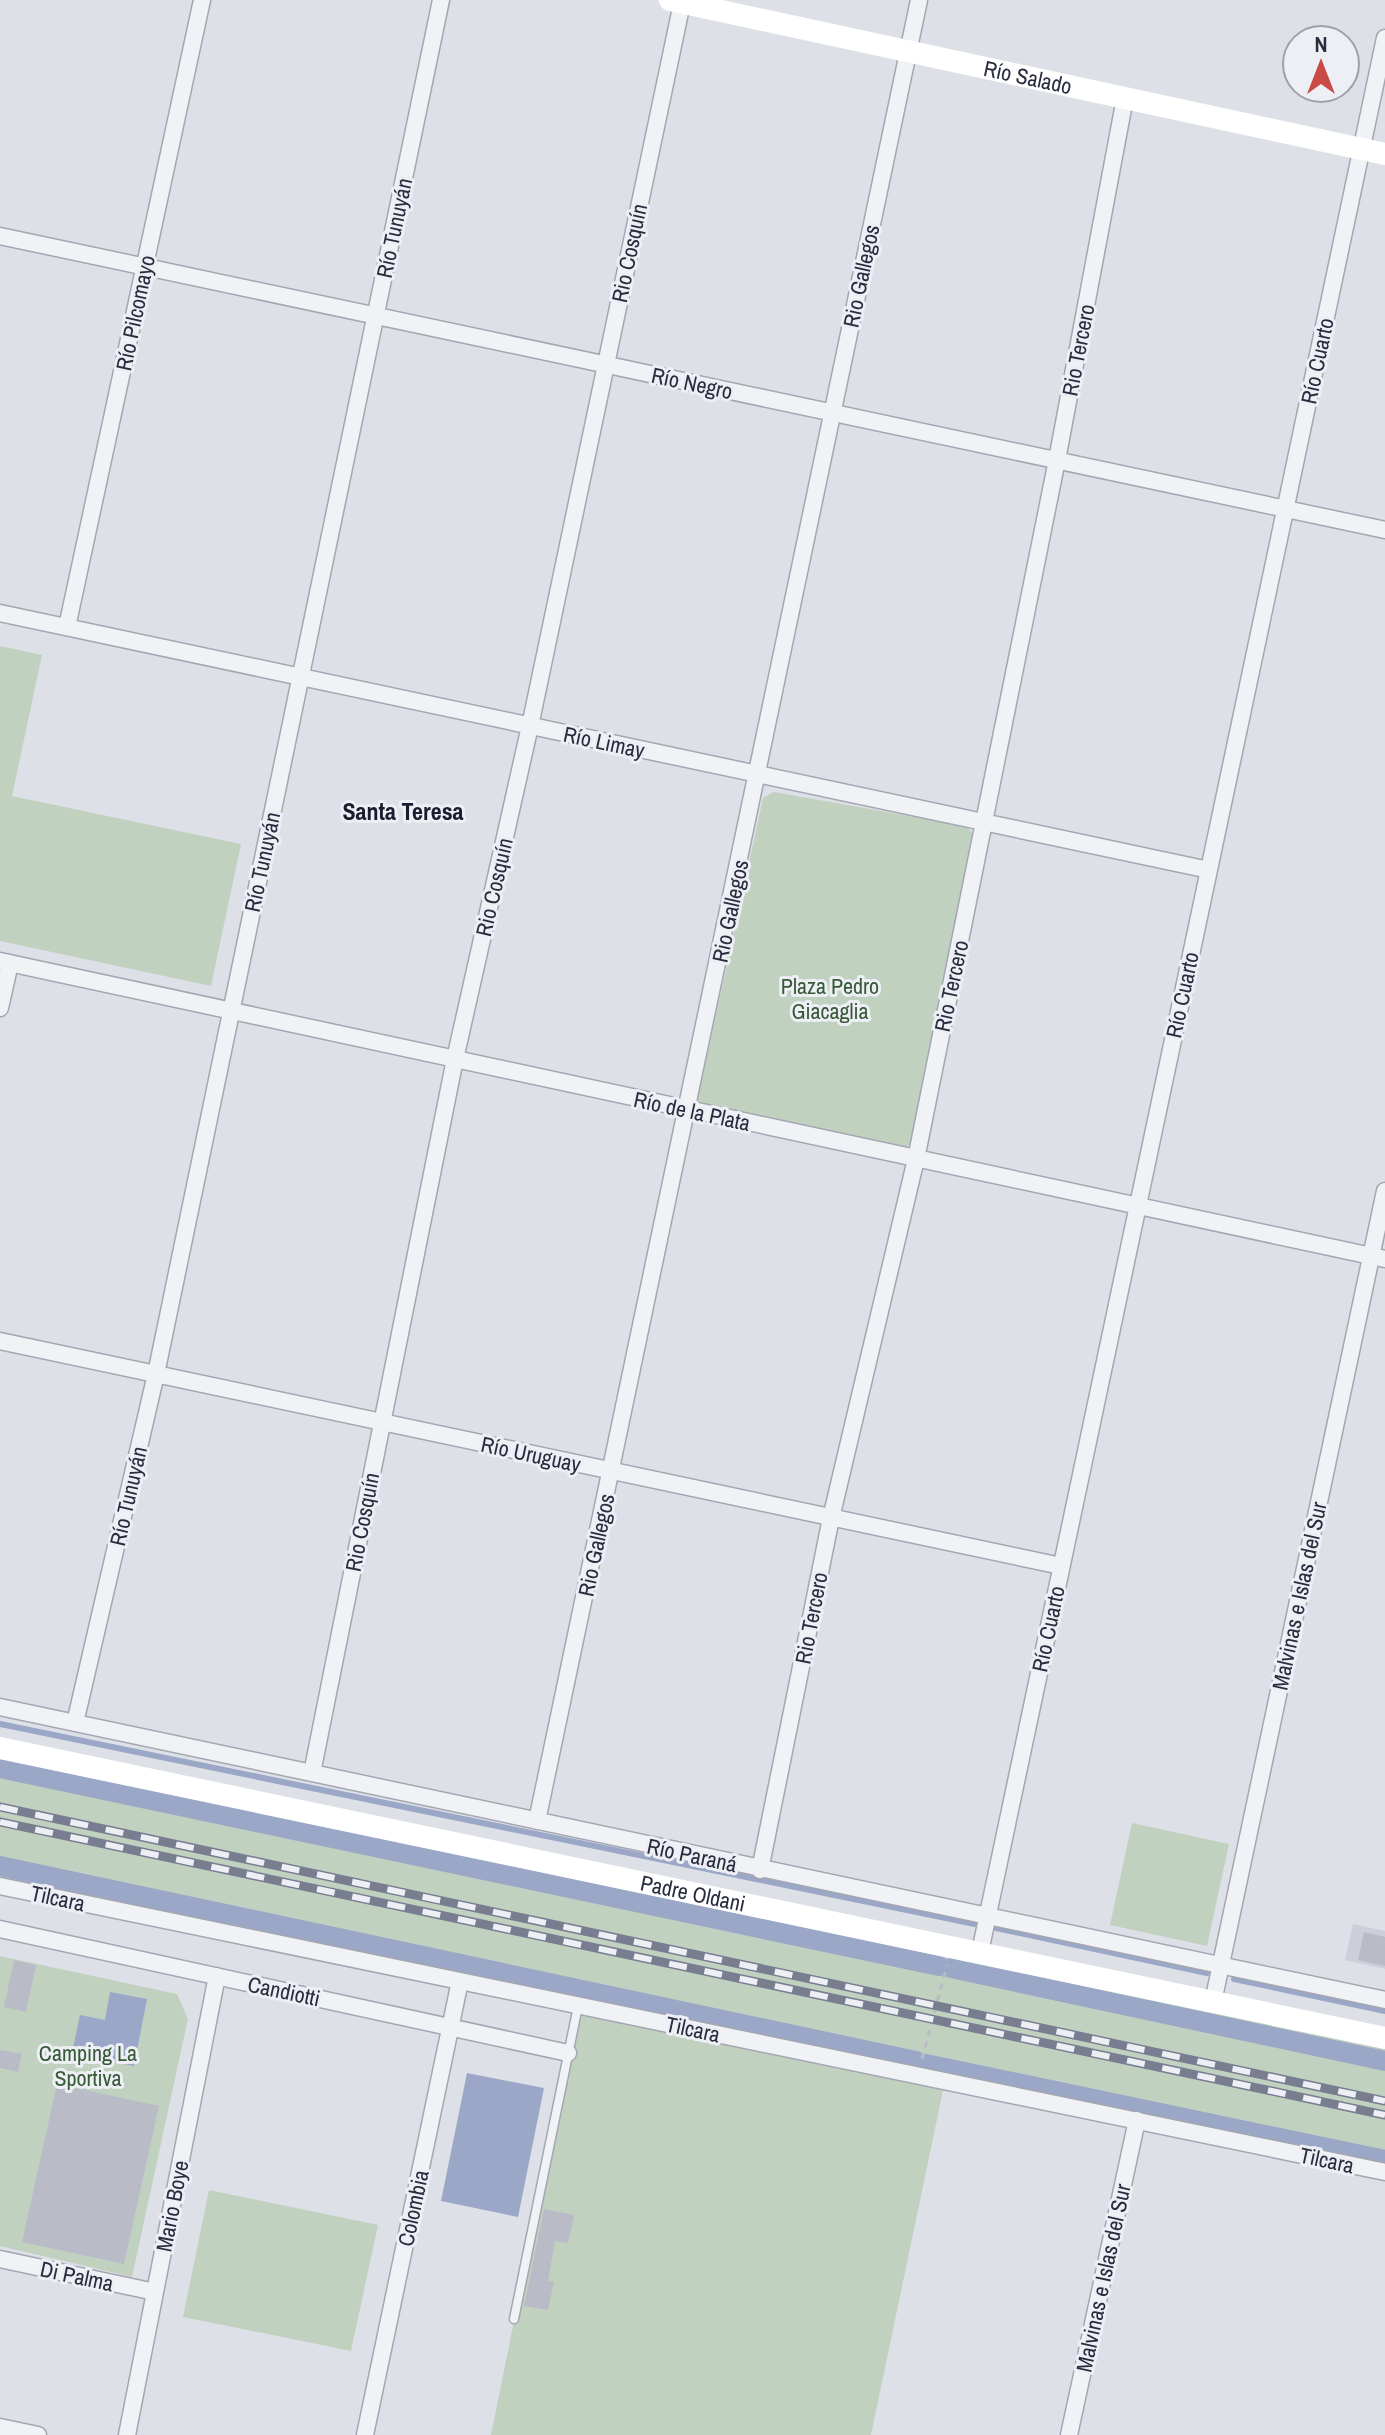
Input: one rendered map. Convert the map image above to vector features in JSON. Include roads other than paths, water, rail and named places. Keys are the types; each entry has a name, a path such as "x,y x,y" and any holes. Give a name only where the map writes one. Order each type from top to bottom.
{"main road":[{"name":"Río Salado","path":"676,1 1385,154"},
{"name":"Padre Oldani","path":"0,1748 1385,2038"}],"street":[{"name":"Río Pilcomayo","path":"67,627 202,0"},
{"name":"Río Tunuyán","path":"75,1723 156,1374 441,0"},
{"name":"Rio Gallegos","path":"537,1821 919,0"},
{"name":"Rio Cosquín","path":"312,1773 455,1059 530,726 606,365 676,1"},
{"name":"Río Cuarto","path":"980,1952 1385,38"},
{"name":"Rio Tercero","path":"760,1870 831,1518 916,1159 1057,460 1125,98"},
{"name":"Río Negro","path":"0,236 1385,530"},
{"name":"Río Limay","path":"0,613 1209,870"},
{"name":"Río de la Plata","path":"5,962 1378,1258"},
{"path":"0,1008 5,962"},
{"name":"Malvinas e Islas del Sur","path":"1213,2002 1378,1258 1385,1191"},
{"name":"Río Uruguay","path":"0,1341 1061,1566"},
{"name":"Río Paraná","path":"0,1707 1385,2000"},
{"name":"Tilcara","path":"0,1886 1385,2172"},
{"name":"Candiotti","path":"0,1929 568,2053"},
{"name":"Mario Boye","path":"127,2435 217,1976"},
{"name":"Colombia","path":"365,2435 460,1981"},
{"name":"Malvinas e Islas del Sur","path":"1069,2435 1137,2120"},
{"name":"Di Palma","path":"0,2259 155,2292"},
{"path":"0,2427 38,2435"}],"lane":[{"path":"514,2319 578,2005"}],"water":[{"path":"110,1992 147,1999 134,2066 72,2053 80,2015 105,2020"},
{"path":"467,2073 544,2088 518,2217 441,2201"}],"waterway":[{"path":"0,1724 975,1924"},
{"path":"0,1768 939,1966"},
{"path":"0,1866 916,2061"},
{"path":"996,1928 1207,1973"},
{"path":"951,1968 1385,2061"},
{"path":"1234,1979 1385,2011"},
{"path":"926,2064 1385,2160"}],"railway":[{"path":"0,1807 1385,2101"},
{"path":"0,1822 1385,2115"}],"district":[{"name":"Santa Teresa","path":"403,811"}],"park label":[{"name":"Plaza Pedro Giacaglia","path":"830,998"},
{"name":"Camping La Sportiva","path":"88,2066"}]}
